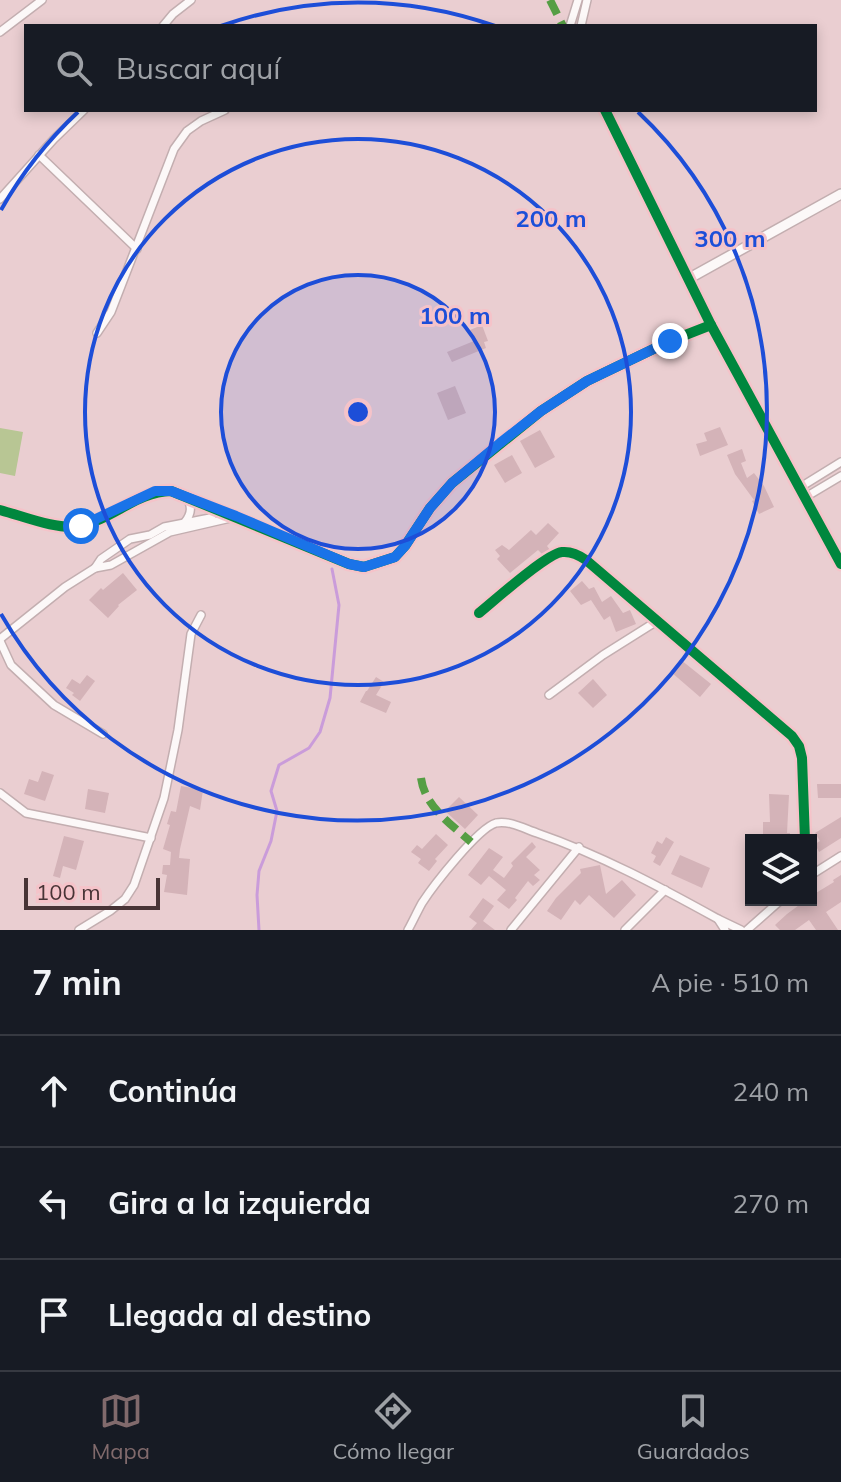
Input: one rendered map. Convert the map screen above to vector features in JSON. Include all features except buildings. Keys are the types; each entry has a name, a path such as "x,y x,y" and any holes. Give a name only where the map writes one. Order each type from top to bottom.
{"street":[{"path":"0,32 42,0"},
{"path":"165,24 191,0"},
{"path":"571,24 578,0"},
{"path":"581,24 587,0"},
{"path":"0,199 82,112"},
{"path":"97,333 111,312 174,149 187,131 221,112"},
{"path":"606,112 711,325 841,564"},
{"path":"39,155 137,249"},
{"path":"688,279 841,194"},
{"path":"0,510 66,527 81,526 155,491 171,491 349,564 364,567 395,557 452,483 541,411 587,381 711,325"},
{"path":"799,488 841,462"},
{"path":"804,498 841,476"},
{"path":"185,522 191,509 186,496"},
{"path":"95,568 101,559 130,539 150,535 164,527 210,518 219,509"},
{"path":"103,734 54,705 11,665 0,640 65,587 95,568 111,565 170,532 236,516"},
{"path":"479,613 551,555 560,552 579,555 792,736 802,758 805,834"},
{"path":"79,930 125,899 134,885 164,798 178,730 191,634 201,615"},
{"path":"549,695 603,655 657,621"},
{"path":"0,793 26,813 151,838"},
{"path":"408,930 423,902 471,842 495,823 508,823 579,847 741,930"},
{"path":"511,930 579,847"},
{"path":"817,871 841,856"},
{"path":"625,930 665,890"},
{"path":"747,930 774,906"},
{"path":"718,919 725,930"}],"green space":[{"path":"0,428 23,432 15,476 0,473"}],"waterway":[{"path":"259,930 259,871 271,841 277,811 271,791 279,765 309,748 320,732 330,698 339,605 332,569"}],"marked path":[{"path":"550,0 562,24"},
{"path":"421,778 433,806 471,842"}],"cycle path":[{"path":"606,112 711,325 841,564"},
{"path":"0,510 70,527 91,523 146,496 171,491 349,564 364,567 395,557 452,483 541,411 587,381 711,325"},
{"path":"479,613 554,555 569,552 586,560 792,736 802,758 805,834"}],"route":[{"path":"81,526 155,491 171,491 349,564 364,567 380,563 395,557 405,546 430,508 452,483 541,411 587,381 670,341"}]}
